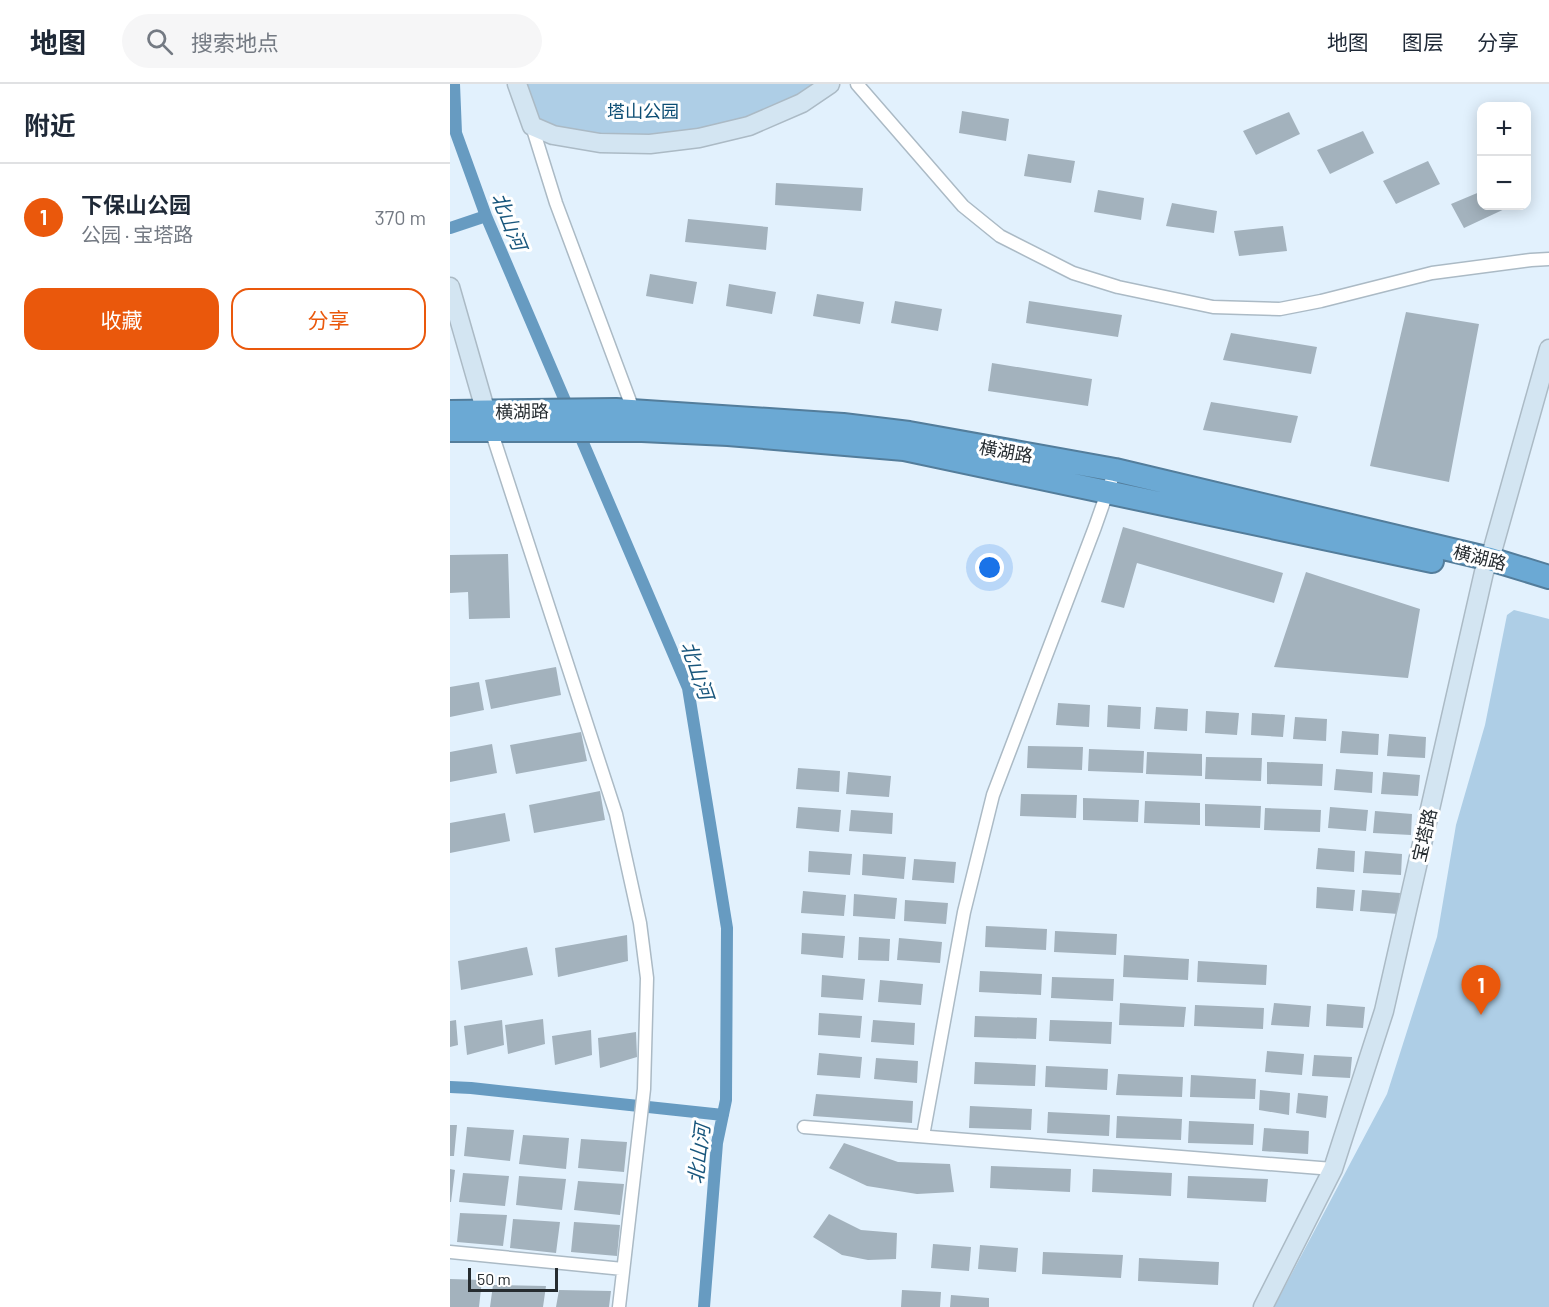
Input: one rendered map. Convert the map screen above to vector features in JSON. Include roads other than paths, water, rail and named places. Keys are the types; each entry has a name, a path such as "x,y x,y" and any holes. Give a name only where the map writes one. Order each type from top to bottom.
{"highway":[{"name":"横湖路","path":"450,412 488,421 630,417 843,425 909,434 1115,470 1487,565 1549,591"},
{"name":"横湖路","path":"517,421 630,417 728,434 903,449 1108,492 1549,576"},
{"name":"横湖路","path":"450,430 488,421"}],"street":[{"path":"517,84 630,417"},
{"path":"532,126 553,135 600,143 650,144 699,138 749,126 801,103 830,84"},
{"path":"857,84 963,206 1000,236 1073,273 1118,287 1214,307 1280,309 1432,273 1549,259"},
{"path":"450,287 488,421 616,814 640,923 647,978 644,1089 619,1307"},
{"name":"宝塔路","path":"1263,1307 1333,1169 1384,1011 1487,565 1549,349"},
{"path":"923,1136 964,912 993,795 1115,470"},
{"path":"804,1127 1333,1169"},
{"path":"450,1252 623,1269"}],"waterway":[{"name":"北山河","path":"454,84 456,133 486,216 688,688 727,928 726,1100 717,1143 704,1307"},
{"path":"450,228 486,216"},
{"path":"450,1087 723,1115"}],"place":[{"name":"下保山公园","path":"1481,1015"}],"park label":[{"name":"塔山公园","path":"643,111"}]}
